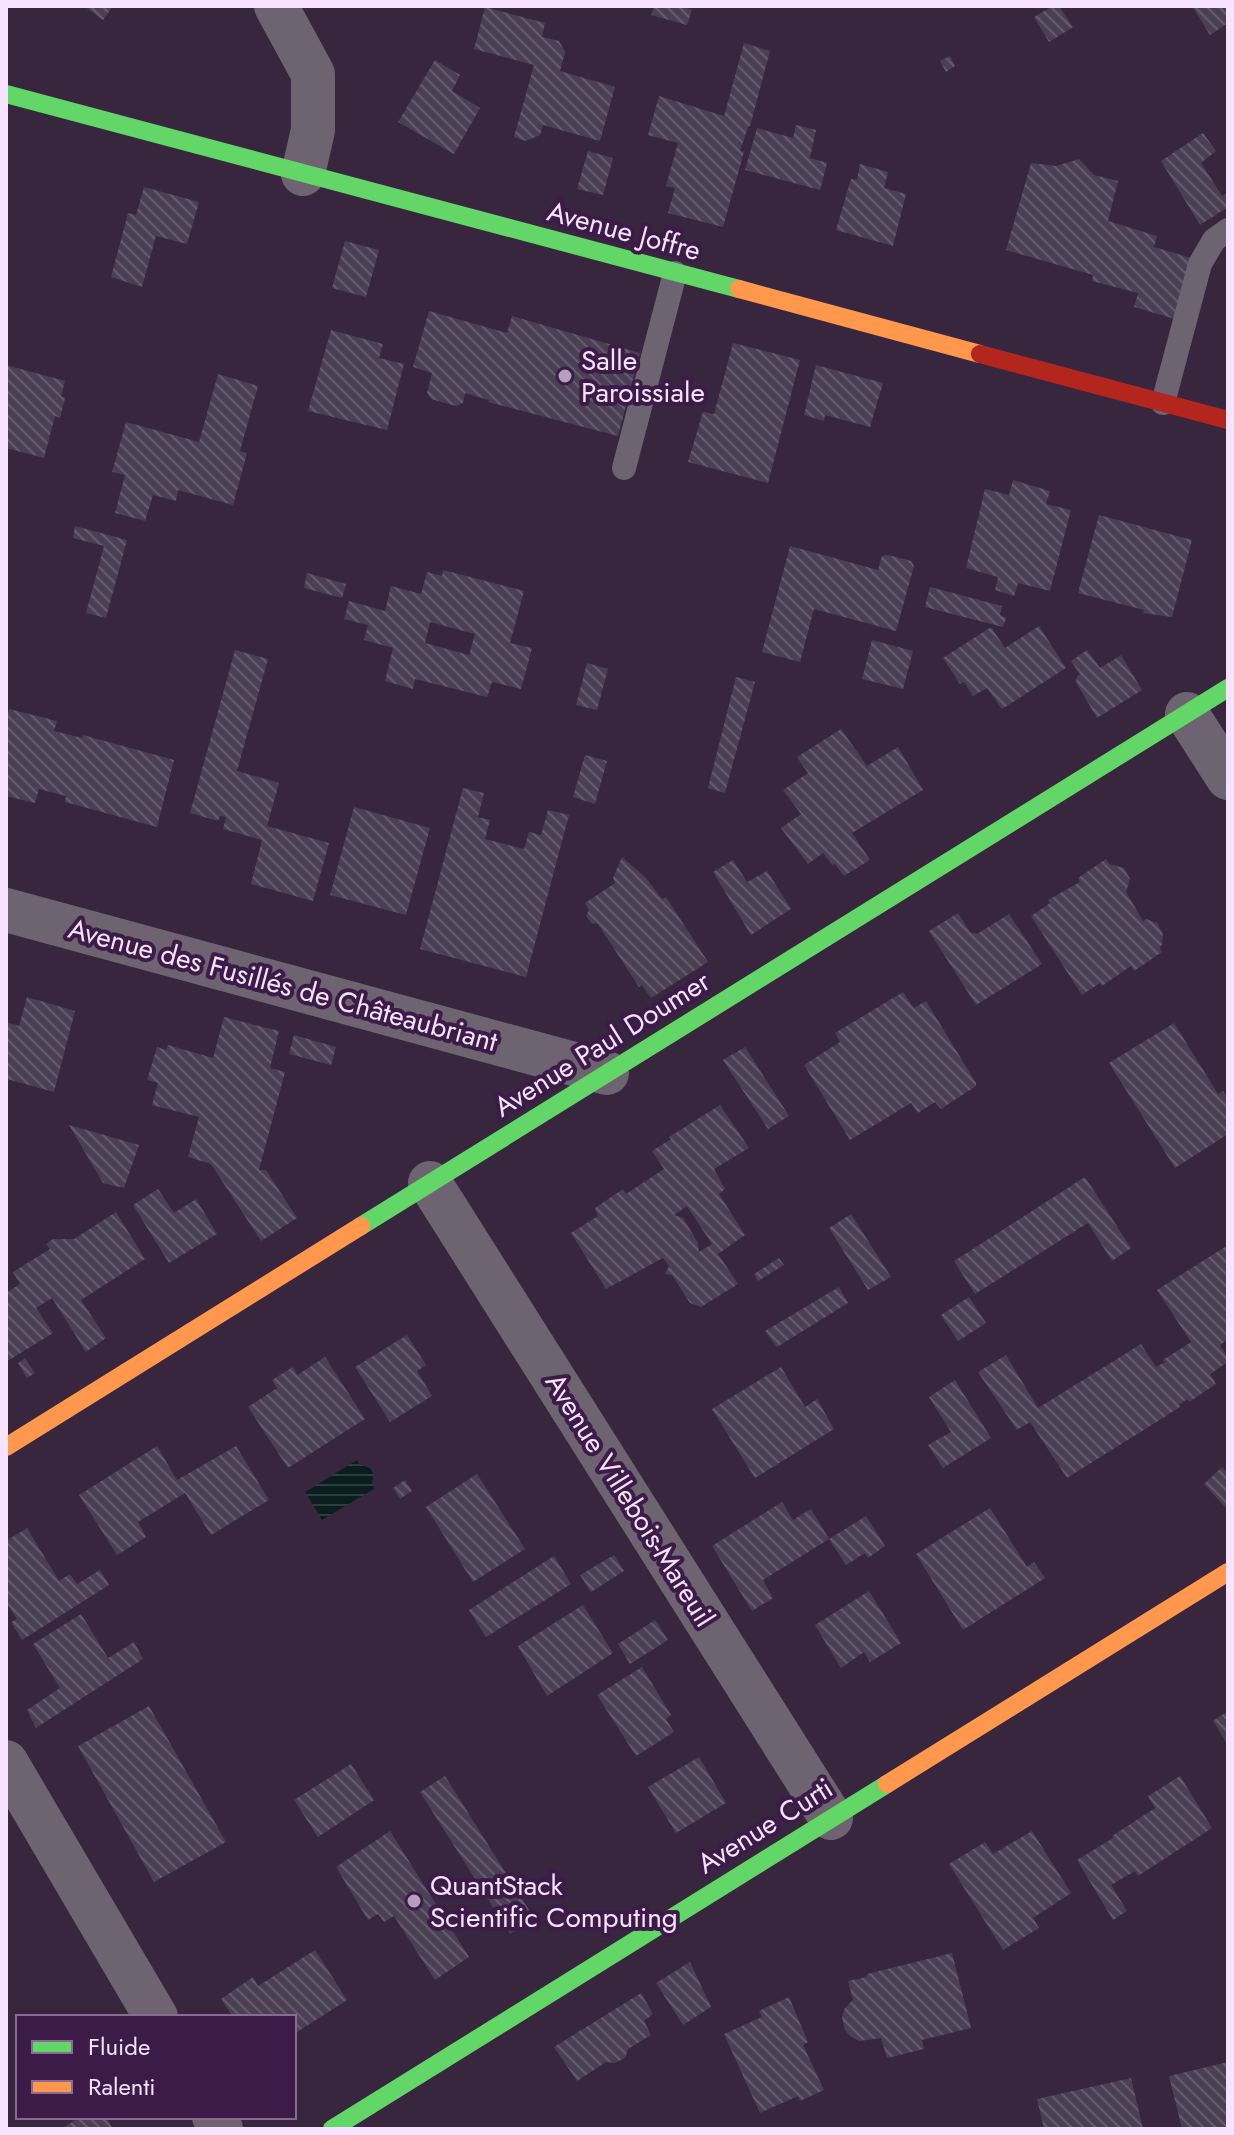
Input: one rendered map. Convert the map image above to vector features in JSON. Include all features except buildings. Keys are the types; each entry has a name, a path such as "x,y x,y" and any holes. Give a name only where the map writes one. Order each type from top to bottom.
{"street":[{"path":"276,6 313,74 313,130 303,174"},
{"name":"Avenue Joffre","path":"6,94 1228,420"},
{"name":"Avenue Paul Doumer","path":"6,1447 1228,688"},
{"path":"1187,714 1228,778"},
{"name":"Avenue des Fusillés de Châteaubriant","path":"6,910 607,1073"},
{"name":"Avenue Villebois-Mareuil","path":"430,1183 831,1818"},
{"name":"Avenue Curti","path":"332,2129 1228,1572"},
{"path":"6,1762 155,2015"}],"lane":[{"path":"1163,403 1200,264 1214,240 1228,230"},
{"path":"624,468 675,273"}],"shaded area":[{"path":"357,1460 374,1474 374,1489 322,1520 305,1492"}],"traffic: fast":[{"path":"6,94 739,289"},
{"path":"361,1226 1228,688"},
{"path":"332,2129 887,1784"}],"traffic: slow":[{"path":"739,289 980,354"},
{"path":"6,1447 361,1226"},
{"path":"887,1784 1228,1572"}],"traffic: jam":[{"path":"980,354 1228,420"}],"place":[{"name":"Salle Paroissiale","path":"565,376"},
{"name":"QuantStack Scientific Computing","path":"414,1901"}]}
